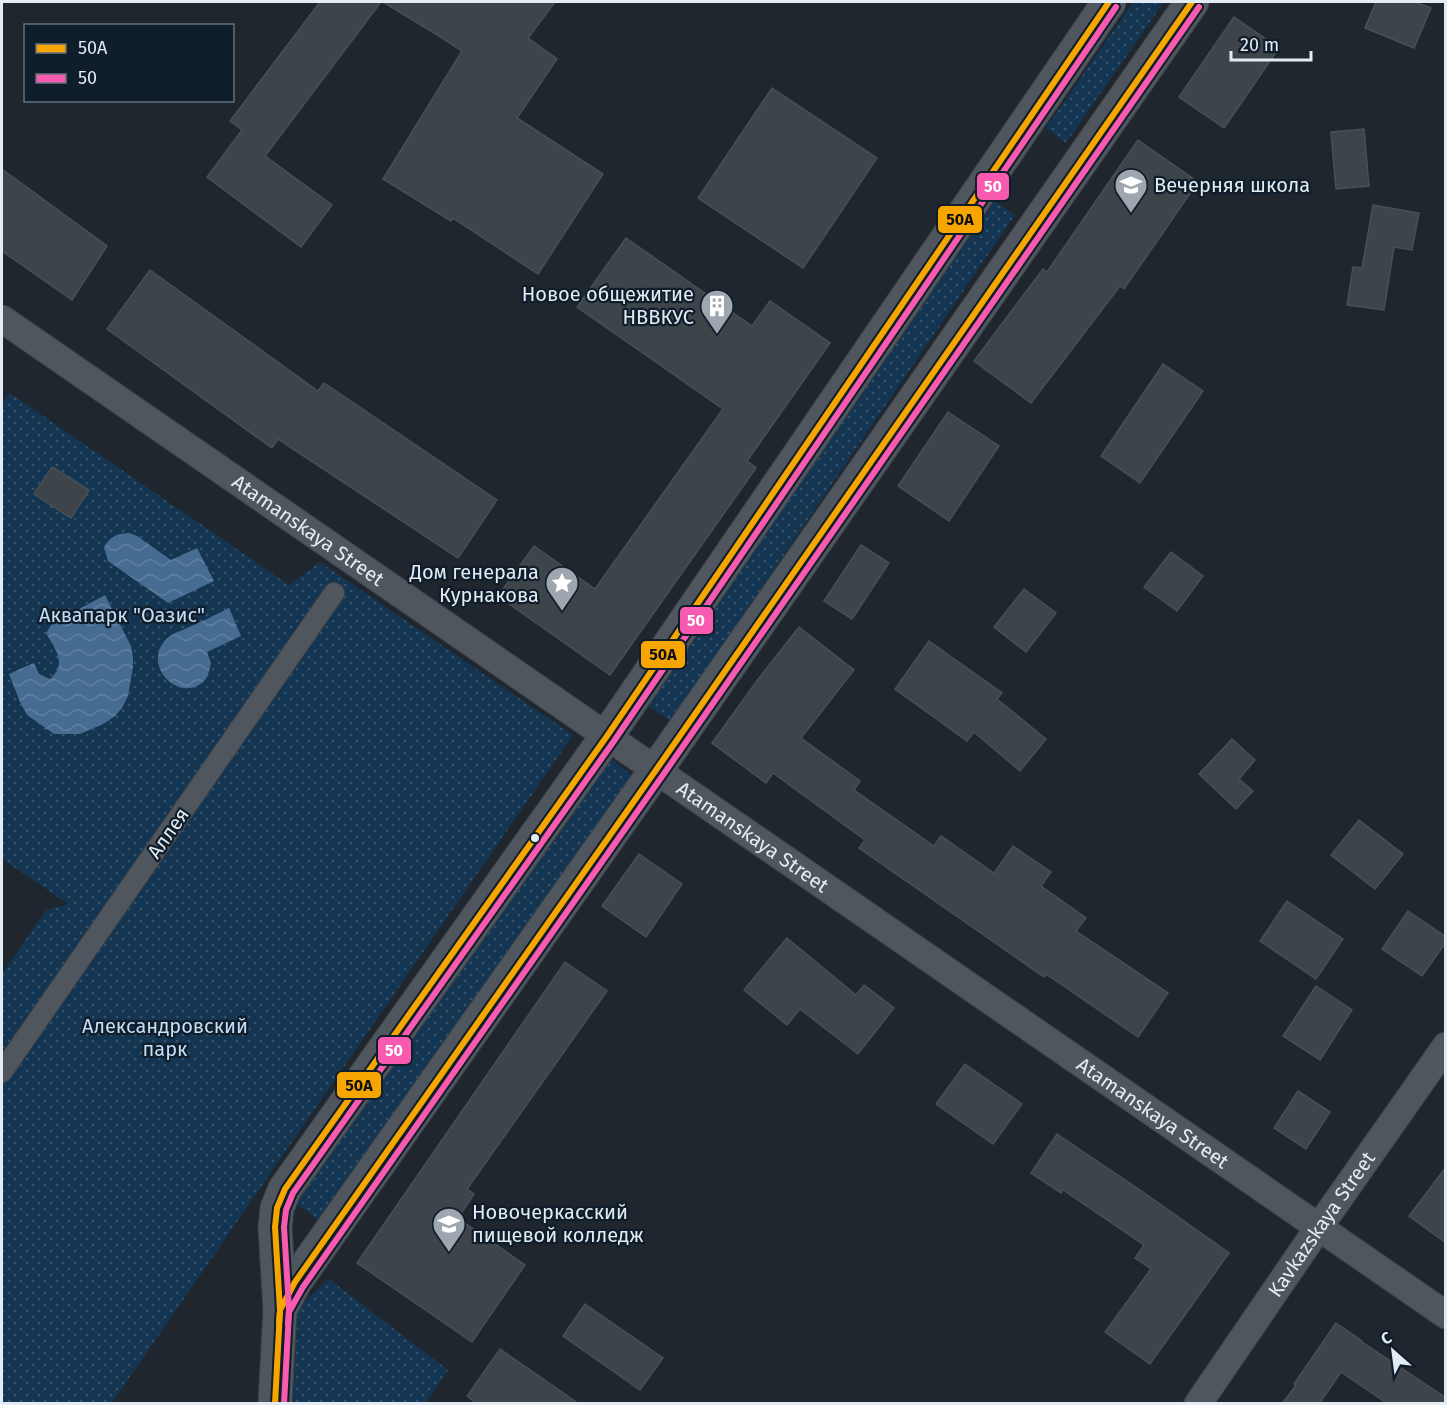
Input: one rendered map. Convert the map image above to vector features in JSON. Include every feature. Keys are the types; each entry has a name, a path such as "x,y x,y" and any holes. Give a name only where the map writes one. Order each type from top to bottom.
{"street":[{"path":"275,1404 280,1310 275,1227 277,1208 285,1189 607,736 1109,2"},
{"path":"280,1310 301,1274 1192,2"},
{"name":"Atamanskaya Street","path":"2,319 1446,1315"},
{"name":"Аллея","path":"2,1072 334,593"},
{"name":"Kavkazskaya Street","path":"1198,1404 1446,1046"}],"green space":[{"path":"1133,2 1164,2 1066,143 1046,128"},
{"path":"995,201 1015,215 671,721 646,705"},
{"name":"Александровский парк","path":"10,393 289,585 320,562 573,735 112,1403 2,1404 2,974 46,910 68,904 2,859 2,404"},
{"path":"610,758 633,776 318,1220 293,1201"},
{"path":"329,1279 448,1370 426,1403 293,1404 298,1307"}],"water":[{"path":"129,533 137,536 171,560 197,548 214,581 168,603 108,561 104,547 107,543 114,536"},
{"path":"105,595 131,646 133,667 128,696 122,708 105,723 80,734 54,734 27,715 9,674 34,663 39,674 50,679 58,668 59,662 46,633 52,624"},
{"path":"229,608 241,636 207,652 211,663 205,680 195,687 184,688 174,685 165,678 158,657 161,646 172,635"}],"building":[{"path":"320,2 381,2 265,156 332,205 301,247 207,177 242,130 230,121"},
{"path":"383,2 555,2 528,38 557,59 517,118 603,174 538,274 453,218 451,221 383,179 462,51"},
{"path":"1376,2 1415,2 1431,8 1414,48 1365,28"},
{"path":"1234,17 1279,48 1224,128 1179,97"},
{"path":"772,88 877,158 803,268 698,198"},
{"path":"1364,129 1369,186 1336,189 1331,132"},
{"path":"1138,140 1198,182 1124,289 1120,286 1031,403 974,361 1043,269 1047,272"},
{"path":"2,169 107,246 72,300 2,251"},
{"path":"1373,205 1419,213 1412,250 1394,247 1384,310 1347,305 1353,267 1362,268"},
{"path":"626,238 752,326 770,301 830,343 747,461 756,468 610,675 498,596 534,546 595,589 723,409 577,307"},
{"path":"150,270 318,391 324,383 497,500 458,558 278,439 272,448 107,329"},
{"path":"1163,364 1203,391 1140,483 1101,456"},
{"path":"948,412 999,446 949,521 898,486"},
{"path":"52,467 89,490 71,518 34,494"},
{"path":"861,545 889,563 852,619 824,601"},
{"path":"1171,552 1203,576 1177,611 1144,587"},
{"path":"1024,589 1056,613 1026,652 994,627"},
{"path":"799,627 854,670 801,738 860,781 854,790 934,846 941,836 994,873 1013,846 1051,872 1041,886 1086,918 1076,931 1168,993 1138,1037 1046,974 1044,977 859,848 865,840 773,773 766,783 712,743"},
{"path":"929,641 1002,693 997,699 1046,739 1020,771 974,732 967,741 895,689"},
{"path":"1232,739 1255,760 1239,779 1253,791 1236,809 1199,774"},
{"path":"1359,820 1403,854 1375,889 1331,855"},
{"path":"639,854 682,884 646,937 602,906"},
{"path":"1287,901 1343,939 1316,979 1260,941"},
{"path":"1408,911 1446,937 1446,942 1422,976 1382,949"},
{"path":"787,938 856,995 864,985 894,1008 858,1054 800,1009 787,1025 744,990"},
{"path":"565,962 607,991 467,1189 474,1194 458,1218 525,1265 472,1342 357,1263"},
{"path":"1316,986 1352,1010 1320,1060 1283,1036"},
{"path":"965,1064 1022,1104 993,1144 936,1104"},
{"path":"1298,1091 1330,1112 1306,1149 1274,1128"},
{"path":"1057,1134 1229,1253 1150,1364 1105,1332 1151,1269 1135,1258 1144,1245 1063,1190 1061,1193 1031,1173"},
{"path":"1446,1167 1446,1243 1409,1216"},
{"path":"585,1304 663,1358 640,1390 563,1336"},
{"path":"1336,1323 1446,1398 1446,1404 1388,1404 1341,1372 1319,1404 1282,1404"},
{"path":"500,1349 579,1404 478,1404 467,1396"}],"transit line":[{"name":"50А","path":"279,1323 275,1227 277,1208 285,1189 607,736 1109,2"},
{"name":"50А","path":"275,1404 280,1310 295,1282 656,770 1192,2"},
{"name":"50","path":"288,1324 284,1227 286,1210 293,1193 614,741 1116,7"},
{"name":"50","path":"284,1404 289,1312 303,1287 1199,7"}],"place":[{"name":"Вечерняя школа","path":"1131,214"},
{"name":"Новое общежитие НВВКУС","path":"717,335"},
{"name":"Дом генерала Курнакова","path":"562,612"},
{"name":"Новочеркасский пищевой колледж","path":"449,1253"}],"park label":[{"name":"Аквапарк \"Оазис\"","path":"122,615"}]}
